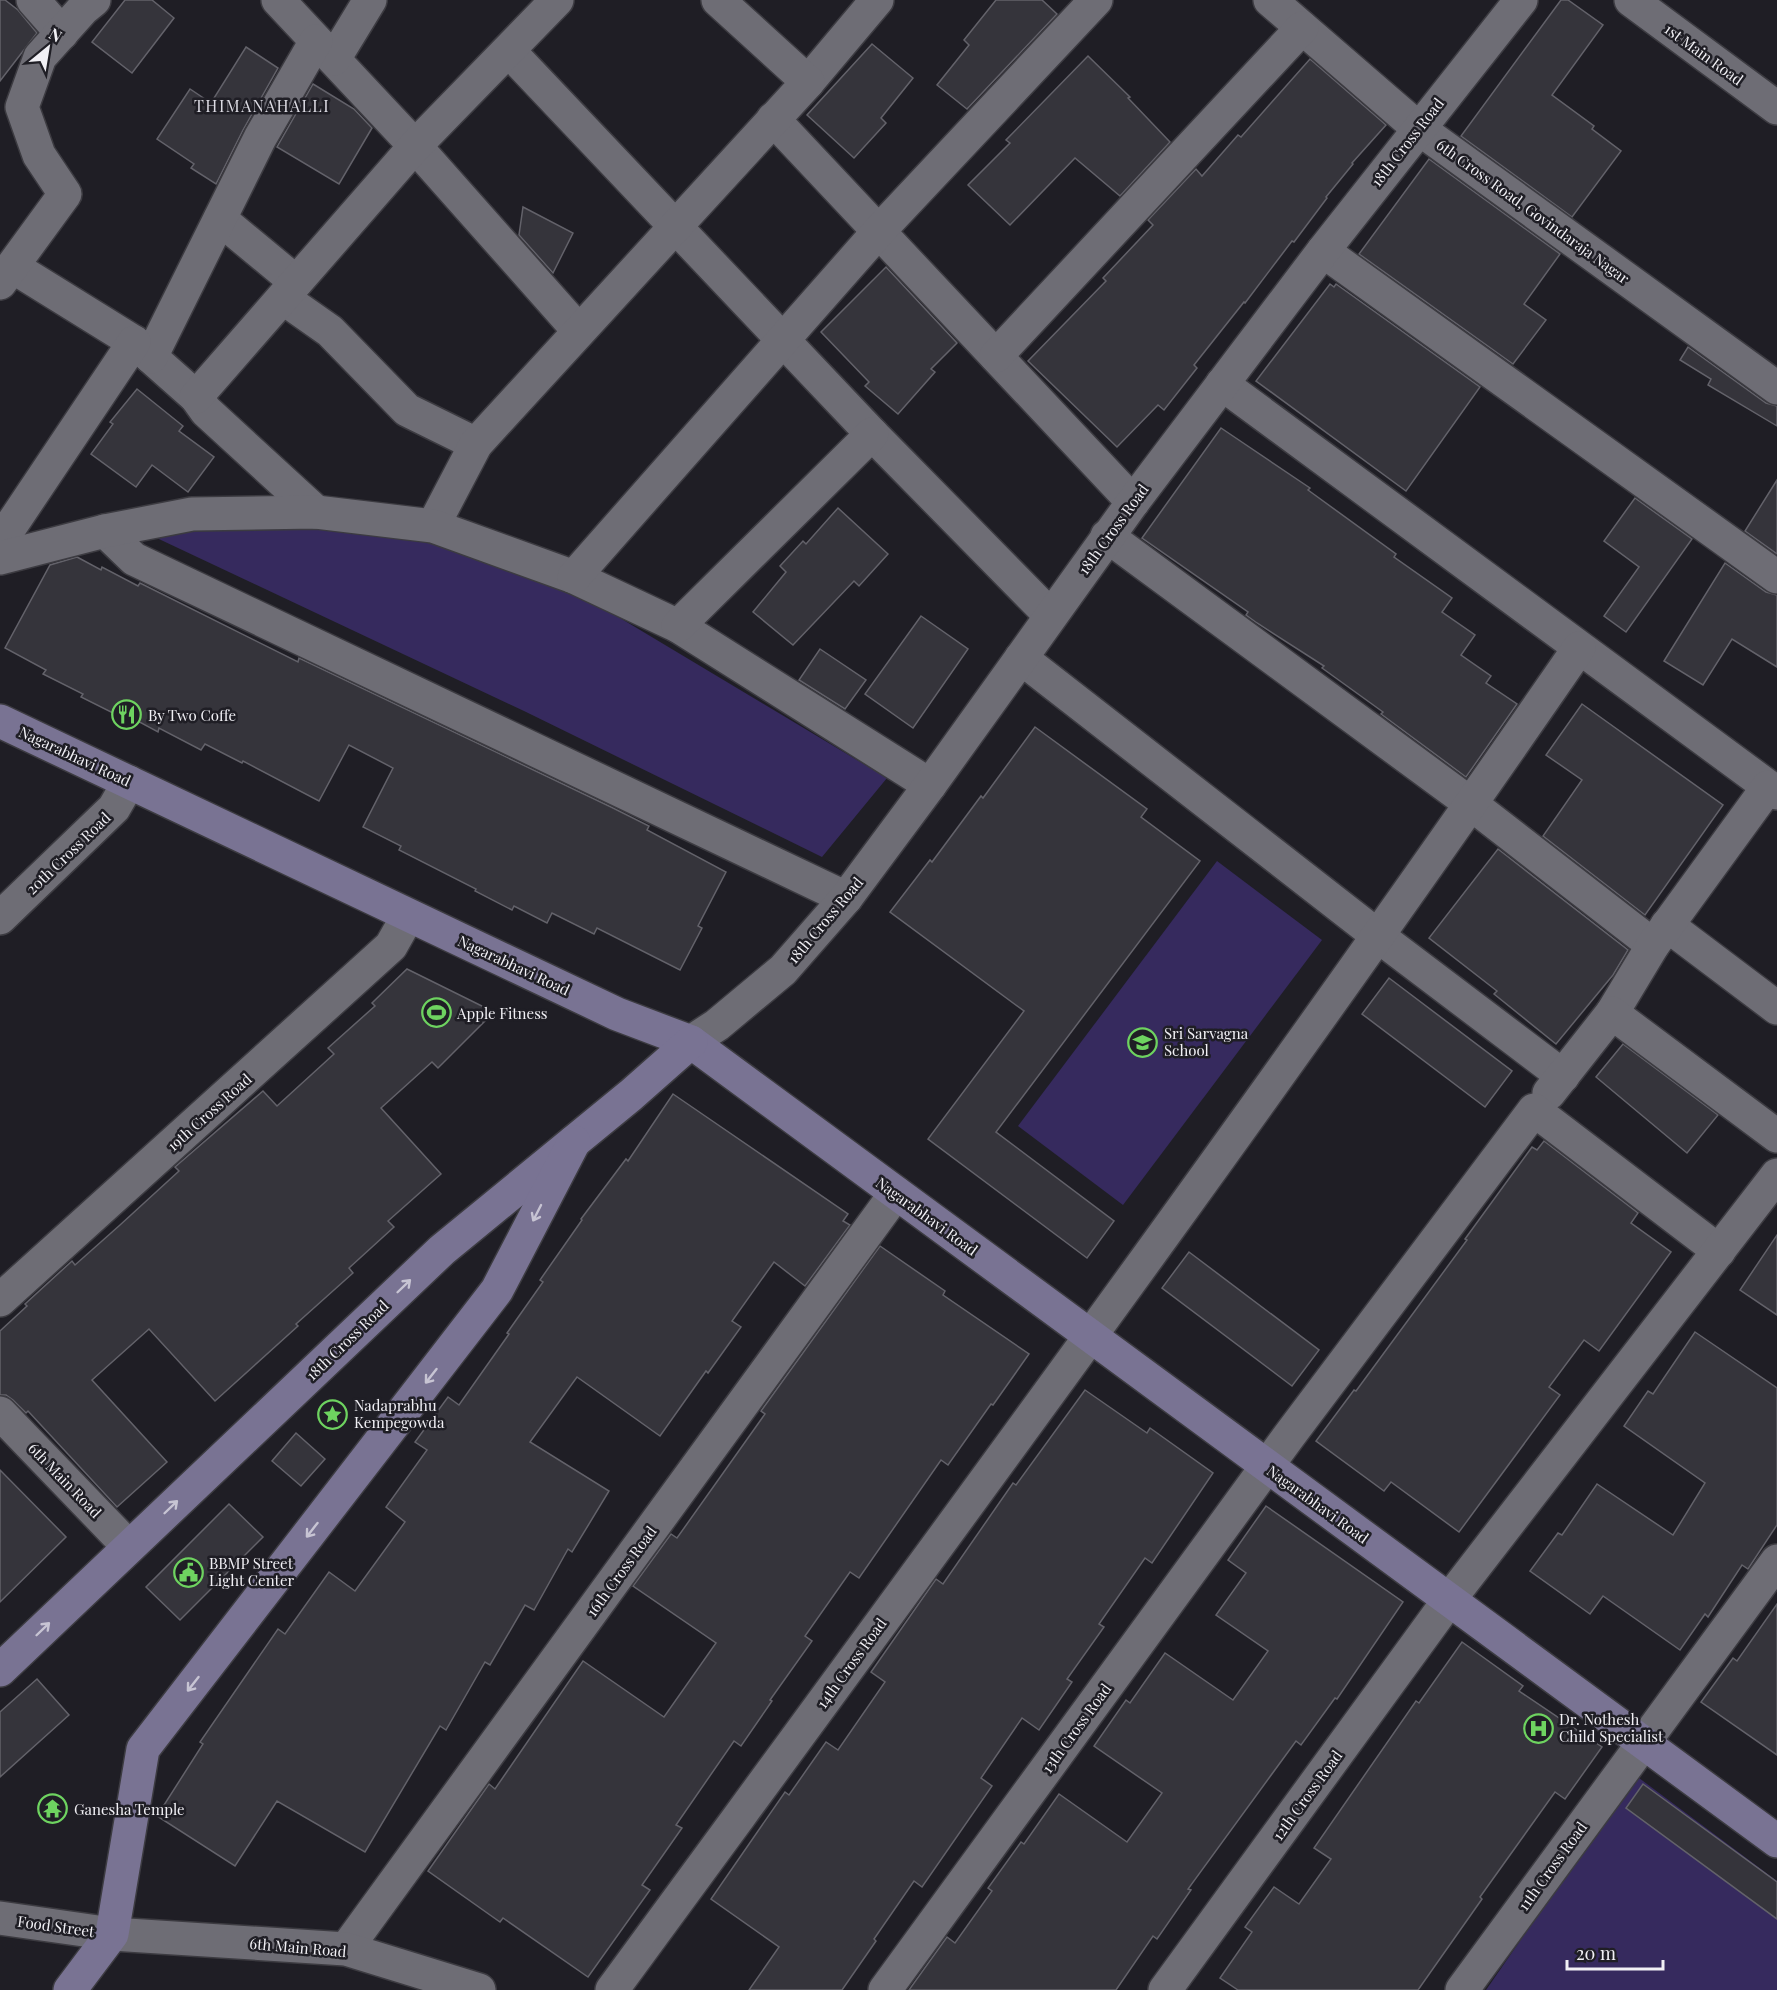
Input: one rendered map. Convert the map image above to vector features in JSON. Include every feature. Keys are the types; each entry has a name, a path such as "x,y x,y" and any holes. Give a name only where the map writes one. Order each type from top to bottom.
{"main road":[{"name":"Nagarabhavi Road","path":"0,721 617,1014 691,1042 1777,1841"},
{"name":"18th Cross Road","path":"0,1670 442,1250 655,1075 691,1042"},
{"path":"70,1990 112,1934 143,1749 497,1290 574,1142"}],"street":[{"path":"33,0 62,33"},
{"path":"94,0 40,57 11,100 39,155 65,194 6,275 142,349 196,397 206,411 316,512"},
{"path":"278,0 415,146 579,331"},
{"path":"0,542 142,349 220,219 260,138 325,50 370,0"},
{"path":"196,397 415,146 557,0"},
{"path":"718,0 808,82"},
{"path":"432,526 476,444 808,82 878,0"},
{"path":"574,577 879,231 1096,0"},
{"name":"6th Cross Road, Govindaraja Nagar","path":"1270,0 1418,128 1777,388"},
{"name":"18th Cross Road","path":"691,1042 717,1025 783,969 846,898 1107,536 1418,128 1521,0"},
{"name":"1st Main Road","path":"1631,0 1777,108"},
{"path":"996,356 1302,28"},
{"path":"509,51 872,434 1050,615"},
{"path":"773,119 1133,502"},
{"path":"220,219 407,410 476,444"},
{"path":"1323,251 1777,577"},
{"path":"1222,384 1772,790"},
{"path":"678,626 872,434"},
{"path":"0,558 105,531 192,514 316,512 432,526 574,577 678,626 930,784"},
{"path":"105,531 134,559 846,898"},
{"path":"1107,536 1471,804 1660,935 1777,1008"},
{"name":"14th Cross Road","path":"612,1990 1091,1337 1378,936 1579,648"},
{"path":"1021,658 1378,936 1563,1076"},
{"name":"20th Cross Road","path":"0,918 114,808 129,782"},
{"name":"13th Cross Road","path":"885,1990 1267,1466 1534,1110 1612,1013 1660,935 1772,790"},
{"name":"19th Cross Road","path":"0,1300 391,946 408,916"},
{"path":"1612,1013 1777,1136"},
{"path":"1534,1110 1719,1251"},
{"name":"12th Cross Road","path":"1166,1990 1449,1600 1777,1174"},
{"name":"16th Cross Road","path":"346,1949 896,1193"},
{"name":"6th Main Road","path":"0,1413 129,1547"},
{"name":"11th Cross Road","path":"1462,1990 1777,1561"},
{"name":"Food Street","path":"0,1918 112,1934"},
{"name":"6th Main Road","path":"112,1934 346,1949 479,1990"}],"shaded area":[{"path":"241,519 427,535 585,597 887,778 822,857 524,711 144,532"},
{"path":"1217,861 1322,940 1123,1205 1018,1126"},
{"path":"1635,1775 1777,1881 1777,1990 1486,1990"}],"building":[{"path":"0,0 5,0 18,10 37,33 0,81"},
{"path":"125,0 152,0 174,18 132,73 92,42"},
{"path":"996,0 1042,0 1057,14 967,109 937,85 969,45 964,40"},
{"path":"1561,0 1568,0 1603,25 1552,95 1594,126 1592,129 1621,151 1572,217 1461,136"},
{"path":"872,44 913,78 881,118 886,123 854,158 807,115"},
{"path":"246,47 278,68 216,184 191,168 194,164 157,139 190,89 211,103"},
{"path":"1088,56 1130,97 1128,98 1170,142 1120,196 1075,158 1010,225 968,185 1010,143 1006,140"},
{"path":"1310,59 1386,125 1352,163 1294,242 1292,241 1194,365 1197,368 1164,410 1158,405 1117,447 1028,361 1106,281 1103,278 1153,225 1148,220 1196,169 1202,176 1238,135 1241,137"},
{"path":"313,84 354,109 372,128 339,184 277,147"},
{"path":"1429,159 1560,254 1524,304 1546,320 1513,364 1359,254"},
{"path":"523,207 573,233 553,273 519,235"},
{"path":"886,267 957,343 931,369 935,372 898,414 865,386 869,382 821,332"},
{"path":"1330,284 1334,287 1336,284 1480,387 1406,491 1256,381"},
{"path":"1688,347 1766,403 1777,406 1777,426 1708,385 1711,379 1680,360"},
{"path":"137,389 183,426 179,431 214,457 188,492 152,465 136,487 91,454 113,424 110,422"},
{"path":"1221,428 1310,488 1308,490 1396,554 1394,557 1452,598 1442,612 1475,635 1461,655 1491,676 1486,683 1517,704 1466,777 1322,668 1324,666 1257,623 1246,615 1248,612 1142,538"},
{"path":"1777,480 1777,554 1745,531"},
{"path":"1635,498 1692,539 1626,632 1604,616 1639,567 1604,541"},
{"path":"838,508 888,554 859,586 854,581 793,645 753,612 786,572 780,566 803,541 806,544"},
{"path":"77,557 138,586 140,583 298,662 299,658 611,807 649,826 647,830 726,872 698,926 702,928 680,970 597,928 594,934 552,913 547,923 514,906 512,910 399,850 401,846 363,827 393,768 349,745 319,801 205,744 201,750 159,728 158,732 121,712 119,716 81,697 83,694 43,674 46,670 5,648 50,565"},
{"path":"1725,563 1766,592 1777,595 1777,667 1732,639 1703,685 1664,661"},
{"path":"921,616 968,649 913,728 865,694"},
{"path":"820,649 866,680 845,709 799,680"},
{"path":"1582,704 1723,805 1645,915 1543,836 1582,780 1546,755"},
{"path":"1035,727 1147,809 1141,817 1200,861 996,1132 1114,1221 1087,1258 928,1139 1024,1011 890,912 930,860 932,862 981,796 983,798"},
{"path":"1498,849 1628,950 1613,975 1556,1044 1494,994 1497,991 1429,938"},
{"path":"407,969 494,1012 438,1068 432,1062 381,1108 441,1174 388,1221 394,1227 349,1268 353,1273 215,1401 149,1329 92,1380 167,1462 117,1507 28,1411 26,1413 6,1395 0,1395 0,1331 27,1306 25,1304 72,1261 75,1265 179,1171 175,1167 263,1091 277,1106 334,1054 328,1048 375,1006 372,1003"},
{"path":"1389,978 1512,1071 1485,1107 1362,1014"},
{"path":"1623,1044 1718,1115 1687,1153 1596,1077"},
{"path":"673,1094 848,1214 843,1221 850,1225 805,1286 774,1262 732,1321 741,1327 708,1373 706,1371 660,1436 577,1377 530,1442 609,1491 572,1552 568,1549 534,1610 525,1605 490,1665 485,1662 446,1730 440,1726 365,1852 277,1801 235,1866 157,1816 203,1744 200,1742 278,1629 285,1634 329,1572 355,1591 405,1522 386,1507 427,1450 415,1442 448,1397 459,1405 509,1334 507,1333 543,1282 540,1280 581,1219 626,1159 628,1161"},
{"path":"1544,1141 1638,1213 1631,1223 1671,1252 1599,1351 1584,1340 1549,1387 1560,1395 1459,1532 1391,1482 1384,1491 1316,1441 1354,1390 1356,1391 1467,1240 1465,1239 1532,1147 1537,1150"},
{"path":"1777,1235 1777,1315 1740,1290"},
{"path":"880,1246 945,1291 943,1295 1029,1354 948,1465 941,1460 859,1578 850,1572 805,1636 812,1641 770,1700 772,1701 741,1746 734,1741 676,1825 682,1828 642,1885 650,1890 588,1977 503,1918 500,1922 428,1871 489,1784 495,1789 583,1661 664,1717 716,1643 633,1586 671,1534 677,1538 765,1414 761,1411"},
{"path":"1189,1252 1319,1350 1292,1386 1162,1288"},
{"path":"1695,1332 1777,1388 1777,1525 1748,1569 1742,1565 1708,1617 1705,1614 1680,1650 1603,1596 1590,1614 1530,1571 1558,1533 1562,1535 1597,1484 1673,1535 1705,1483 1624,1426 1648,1391 1653,1394"},
{"path":"1085,1390 1147,1433 1150,1428 1213,1473 1152,1563 1145,1558 1099,1624 1104,1627 1067,1679 1072,1682 1039,1730 1022,1718 981,1778 992,1786 922,1887 914,1881 842,1990 749,1990 779,1947 711,1899 785,1792 789,1795 826,1742 838,1750 885,1682 871,1672 936,1579 943,1584 1013,1483 1016,1485"},
{"path":"296,1433 325,1459 301,1486 272,1461"},
{"path":"0,1470 66,1537 0,1602"},
{"path":"229,1504 263,1537 180,1620 146,1587"},
{"path":"1266,1506 1403,1602 1337,1699 1335,1698 1301,1745 1296,1741 1188,1889 1191,1890 1157,1939 1153,1936 1116,1990 909,1990 947,1937 955,1943 992,1891 988,1888 1021,1842 1024,1844 1059,1794 1127,1842 1162,1793 1094,1746 1126,1700 1130,1703 1165,1653 1233,1700 1268,1651 1216,1615 1246,1573 1228,1560"},
{"path":"1777,1604 1777,1755 1701,1702 1733,1658 1737,1661"},
{"path":"1462,1642 1523,1686 1519,1691 1602,1747 1565,1799 1555,1792 1480,1897 1482,1899 1418,1990 1238,1990 1220,1978 1252,1932 1245,1927 1274,1887 1299,1904 1331,1859 1314,1848 1416,1701 1419,1703"},
{"path":"37,1679 69,1715 0,1777 0,1712"},
{"path":"1643,1784 1777,1882 1777,1919 1626,1808"}],"place":[{"name":"By Two Coffe","path":"127,715"},
{"name":"Apple Fitness","path":"436,1013"},
{"name":"Sri Sarvagna School","path":"1143,1042"},
{"name":"Nadaprabhu Kempegowda","path":"333,1414"},
{"name":"BBMP Street Light Center","path":"188,1572"},
{"name":"Dr. Nothesh Child Specialist","path":"1538,1728"},
{"name":"Ganesha Temple","path":"53,1809"}],"district":[{"name":"THIMANAHALLI","path":"262,105"}]}
